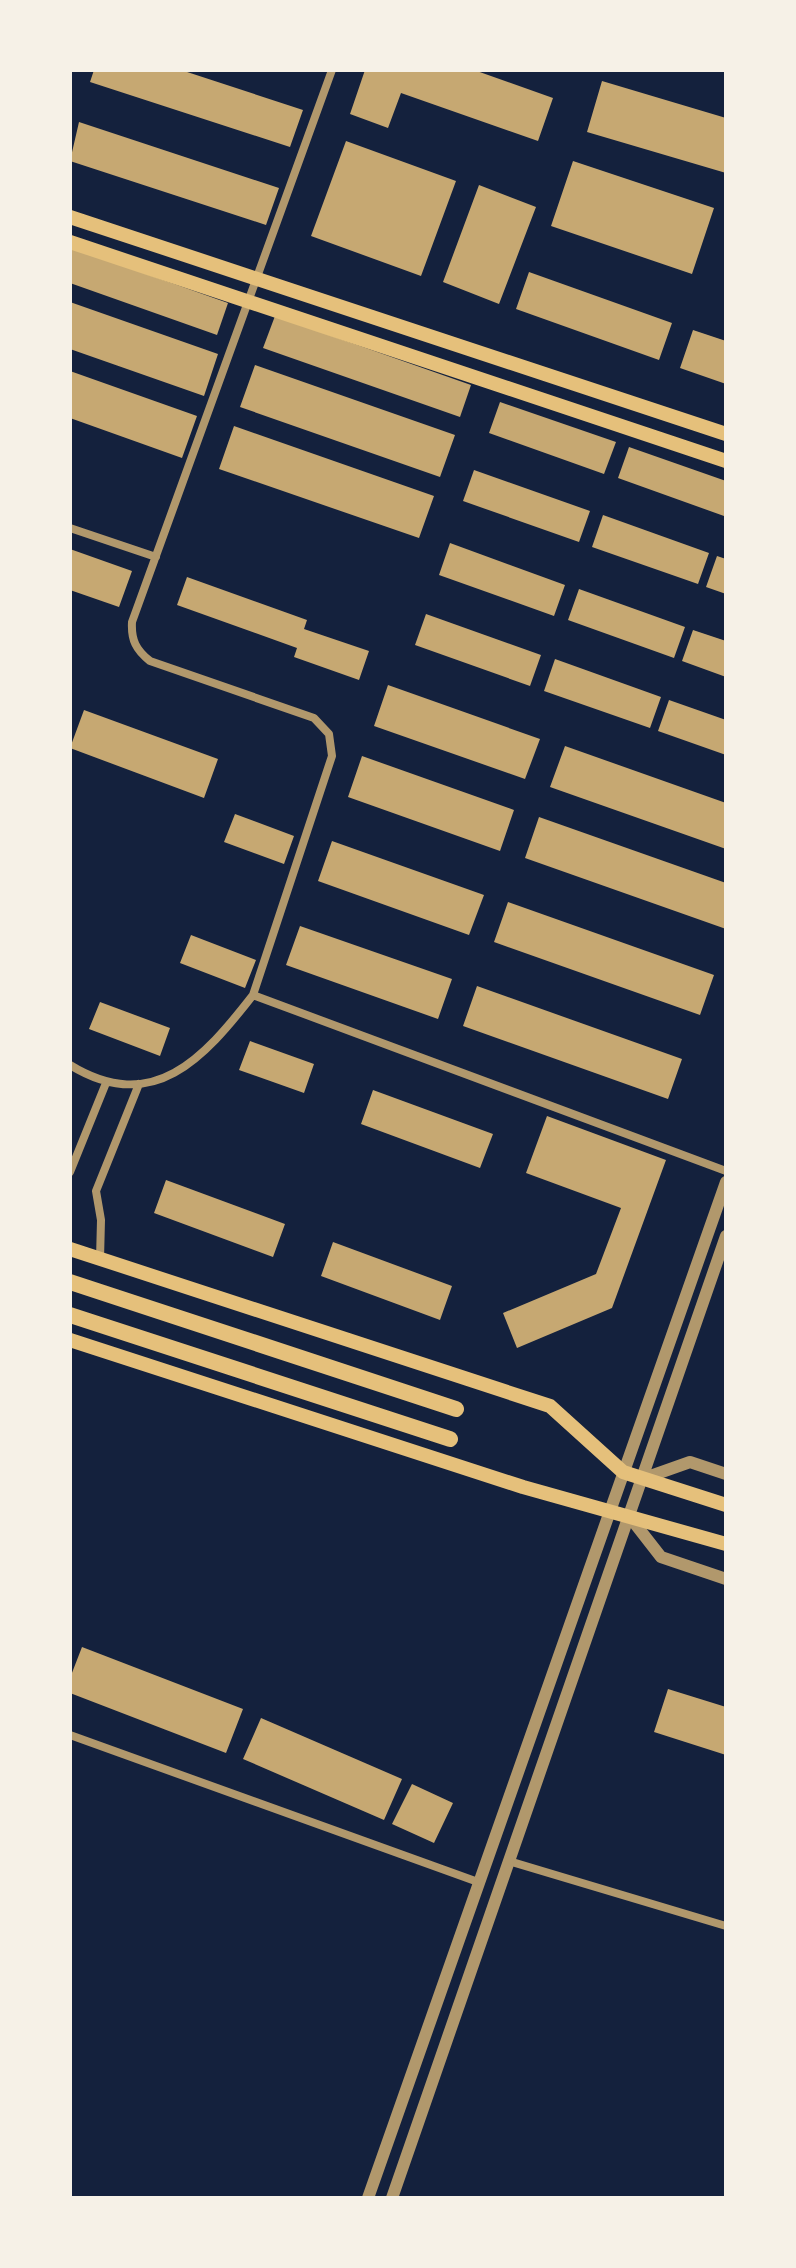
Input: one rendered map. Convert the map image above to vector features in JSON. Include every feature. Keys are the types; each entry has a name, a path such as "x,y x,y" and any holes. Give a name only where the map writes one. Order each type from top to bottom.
{"main road":[{"path":"70,217 726,434"},
{"path":"70,242 726,461"},
{"path":"70,1249 550,1406 623,1472 726,1505"},
{"path":"70,1282 456,1409"},
{"path":"70,1315 450,1439"},
{"path":"70,1340 523,1487 726,1544"}],"street":[{"path":"70,1065 106,1083 159,1081 189,1066 227,1028 253,995 332,756 329,734 314,718 150,661 141,654 131,633 132,622 332,70"},
{"path":"70,528 156,557"},
{"path":"253,995 726,1171"},
{"path":"70,1172 106,1083"},
{"path":"100,1259 101,1220 96,1191 139,1084"},
{"path":"368,2198 726,1182"},
{"path":"392,2198 726,1236"},
{"path":"642,1479 690,1462 726,1474"},
{"path":"629,1516 661,1557 726,1579"},
{"path":"70,1735 478,1882"},
{"path":"509,1861 726,1926"}],"building":[{"path":"94,70 181,70 303,110 290,147 90,82"},
{"path":"365,70 474,70 553,98 538,141 401,93 388,128 350,114"},
{"path":"602,81 726,118 726,173 587,132"},
{"path":"79,122 279,188 266,225 70,161"},
{"path":"346,141 456,181 421,276 311,236"},
{"path":"573,161 714,208 692,274 551,226"},
{"path":"479,185 536,207 499,304 443,282"},
{"path":"70,247 228,303 217,335 70,283"},
{"path":"529,272 672,323 659,360 516,309"},
{"path":"70,302 218,354 204,396 70,349"},
{"path":"275,316 471,385 460,417 263,348"},
{"path":"693,330 726,341 726,384 680,368"},
{"path":"255,365 455,435 440,477 240,407"},
{"path":"70,371 197,416 182,458 70,418"},
{"path":"500,402 616,442 604,474 489,433"},
{"path":"234,426 434,496 419,538 219,469"},
{"path":"629,447 726,481 724,516 618,478"},
{"path":"474,470 590,511 579,542 463,501"},
{"path":"603,515 709,553 698,584 592,547"},
{"path":"450,543 565,585 554,616 439,575"},
{"path":"70,549 132,571 119,607 70,590"},
{"path":"717,556 726,559 726,594 706,587"},
{"path":"187,577 307,620 304,629 369,651 359,680 294,657 297,648 177,605"},
{"path":"579,589 685,627 674,658 568,620"},
{"path":"426,614 541,655 530,686 415,645"},
{"path":"693,630 726,641 726,677 682,661"},
{"path":"555,659 661,697 650,728 544,691"},
{"path":"388,685 540,739 525,779 374,726"},
{"path":"669,700 726,720 726,755 658,731"},
{"path":"84,710 218,759 204,798 70,748"},
{"path":"565,746 726,803 726,849 550,787"},
{"path":"362,756 514,810 500,851 348,797"},
{"path":"235,814 294,836 284,864 224,842"},
{"path":"539,817 726,883 726,929 525,858"},
{"path":"332,841 484,895 469,935 318,881"},
{"path":"508,902 714,975 700,1015 494,942"},
{"path":"300,926 452,979 438,1019 286,965"},
{"path":"191,935 256,960 245,988 180,963"},
{"path":"477,986 682,1059 668,1099 463,1026"},
{"path":"100,1002 170,1028 160,1056 89,1029"},
{"path":"250,1041 314,1064 304,1093 239,1070"},
{"path":"373,1090 493,1134 480,1168 361,1124"},
{"path":"547,1116 666,1160 612,1308 517,1348 503,1313 596,1274 621,1208 526,1173"},
{"path":"166,1180 285,1224 273,1257 154,1213"},
{"path":"333,1242 452,1286 440,1320 321,1276"},
{"path":"82,1647 243,1709 226,1753 70,1693 70,1678"},
{"path":"668,1689 726,1707 726,1755 654,1732"},
{"path":"261,1718 402,1779 384,1820 243,1759"},
{"path":"412,1784 453,1803 434,1843 392,1824"}]}
